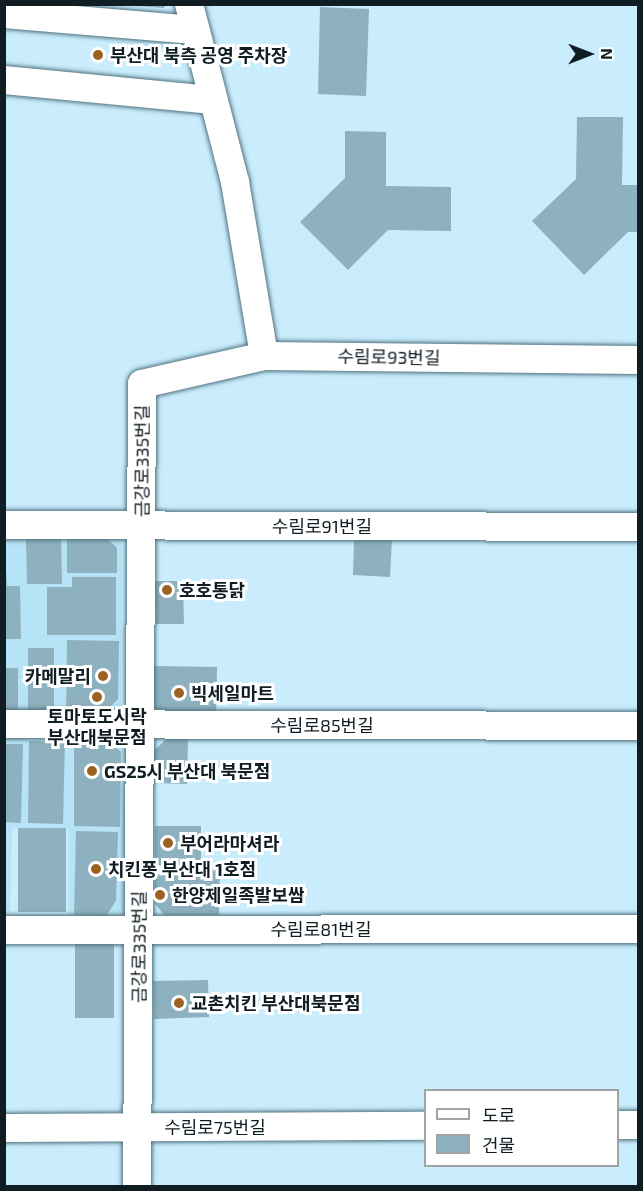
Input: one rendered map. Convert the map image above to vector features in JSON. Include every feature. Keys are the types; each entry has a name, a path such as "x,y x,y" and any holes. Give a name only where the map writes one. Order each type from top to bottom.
{"street":[{"path":"4,14 191,17 235,182 264,356"},
{"path":"4,80 213,100"},
{"name":"수림로93번길","path":"142,384 264,356 639,360"},
{"name":"금강로335번길","path":"137,1186 142,384"},
{"name":"수림로91번길","path":"4,525 639,526"},
{"name":"수림로85번길","path":"4,724 639,726"},
{"name":"수림로81번길","path":"4,930 639,929"},
{"path":"619,1125 639,1125"},
{"name":"수림로75번길","path":"4,1128 424,1126"}],"shaded area":[{"path":"5,532 122,533 121,721 5,720"},
{"path":"5,731 132,731 132,920 69,920 68,828 12,828 10,913 5,913"}],"building":[{"path":"138,4 165,4 164,8 138,6"},
{"path":"320,7 369,9 366,96 318,94"},
{"path":"577,117 623,117 622,185 638,185 638,232 628,232 584,275 532,221 576,179"},
{"path":"345,131 386,132 386,186 451,187 451,231 388,230 348,270 300,222 345,178"},
{"path":"4,536 7,586 20,586 21,639 4,639"},
{"path":"67,536 105,536 117,548 117,573 67,573"},
{"path":"61,537 62,584 27,584 26,539"},
{"path":"354,539 392,540 390,577 353,575"},
{"path":"72,577 116,577 116,635 47,635 47,587 72,587"},
{"path":"155,581 183,581 184,624 156,624"},
{"path":"67,640 119,641 118,699 98,719 66,718"},
{"path":"28,648 54,648 54,713 28,713"},
{"path":"154,666 217,667 216,716 163,716 153,705"},
{"path":"4,668 18,668 18,713 4,714"},
{"path":"74,737 105,737 121,752 120,827 74,826"},
{"path":"169,737 188,737 187,784 152,783 152,752"},
{"path":"29,741 65,742 63,824 28,823"},
{"path":"4,744 23,744 21,823 4,822"},
{"path":"155,826 201,826 201,865 155,865"},
{"path":"18,828 66,828 66,912 18,912"},
{"path":"76,831 118,832 116,901 106,916 74,915"},
{"path":"220,868 219,915 164,915 154,902 155,869"},
{"path":"75,935 105,935 114,945 114,1018 75,1018"},
{"path":"208,980 209,1017 154,1019 153,981"}],"place":[{"name":"부산대 북측 공영 주차장","path":"98,55"},
{"name":"호호통닭","path":"167,590"},
{"name":"카메말리","path":"103,676"},
{"name":"빅세일마트","path":"179,693"},
{"name":"토마토도시락 부산대북문점","path":"97,697"},
{"name":"GS25시 부산대 북문점","path":"92,771"},
{"name":"부어라마셔라","path":"168,843"},
{"name":"치킨퐁 부산대 1호점","path":"96,869"},
{"name":"한양제일족발보쌈","path":"160,895"},
{"name":"교촌치킨 부산대북문점","path":"179,1003"}]}
